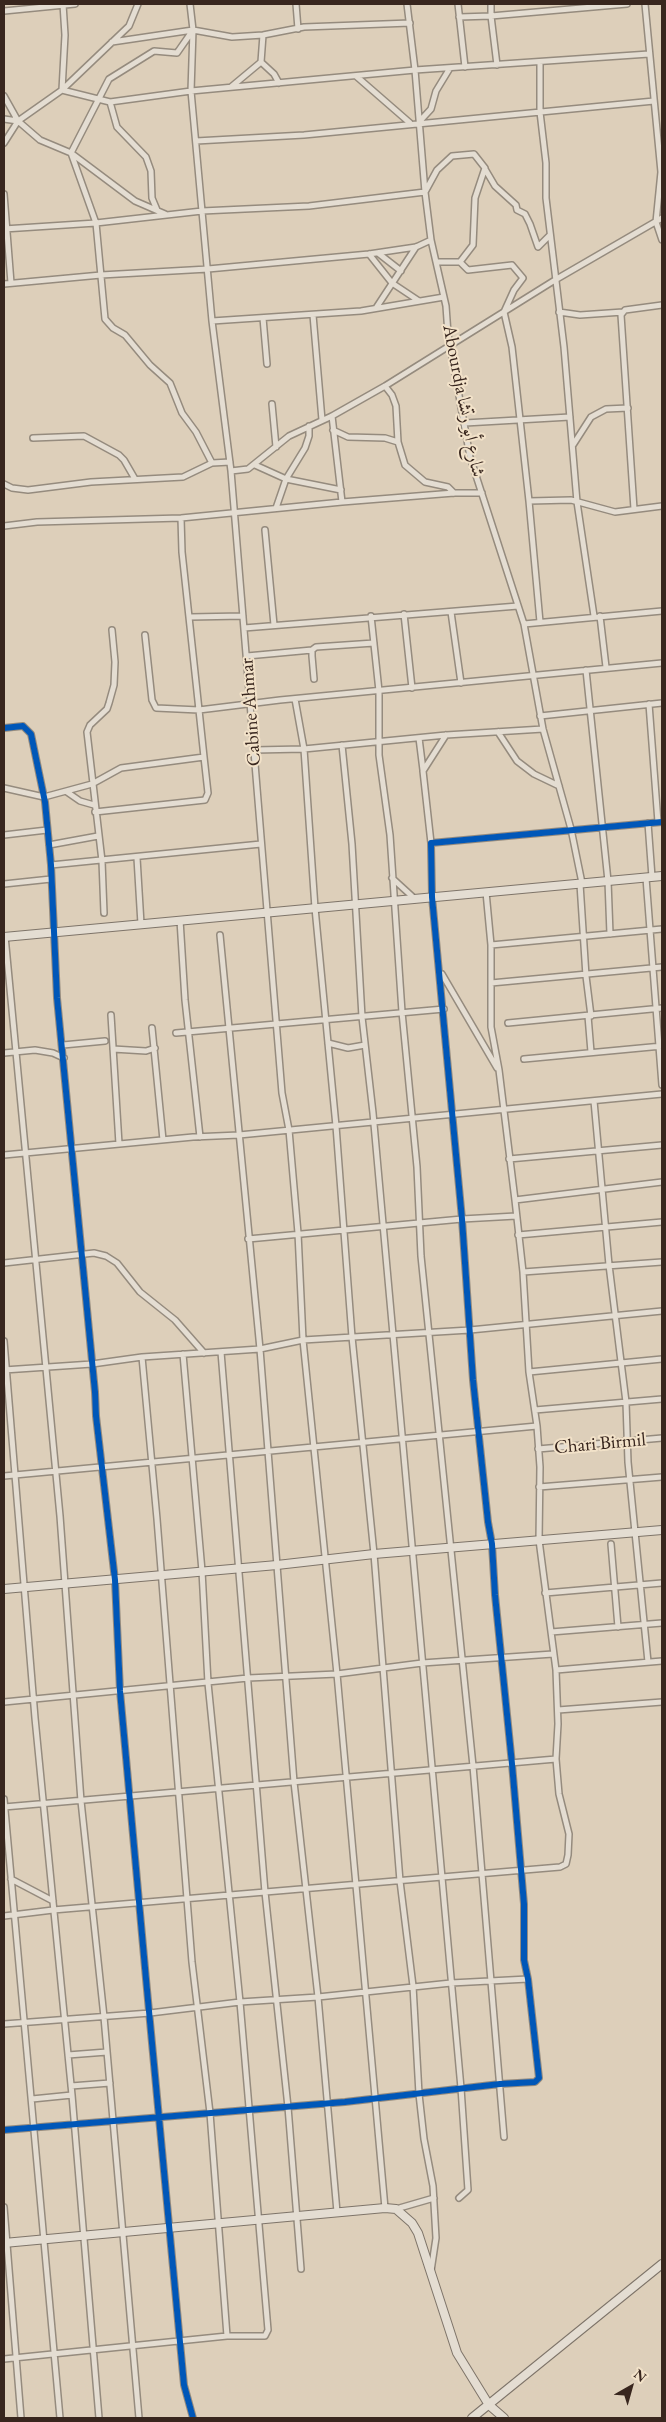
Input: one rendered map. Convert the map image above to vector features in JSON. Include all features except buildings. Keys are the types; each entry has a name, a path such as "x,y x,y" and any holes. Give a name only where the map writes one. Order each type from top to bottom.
{"street":[{"path":"62,90 65,36 63,4"},
{"path":"4,11 75,4"},
{"path":"4,143 18,121 62,90 129,26 138,4"},
{"name":"Cabine Ahmar","path":"190,4 193,30 191,91 212,321 230,462 282,1093 289,1130 298,1233 303,1340 337,1674 354,1885 385,2208"},
{"path":"296,4 298,29"},
{"name":"Abourdja شارع أبو رتشا","path":"407,4 416,70 418,122 425,192 470,457 524,624 540,716 571,829 581,883 582,936 591,1052"},
{"path":"458,4 465,67"},
{"path":"491,4 490,16 497,65"},
{"path":"459,17 627,4"},
{"path":"645,4 660,146 661,180 656,222 662,240"},
{"path":"112,42 193,30 232,37 263,35 298,29 410,23"},
{"path":"193,30 177,53 154,51 109,79 71,152 96,223 105,319 113,328 125,335 150,365 170,384 182,413 196,432 212,463"},
{"path":"230,87 261,62 263,35"},
{"path":"62,90 110,102 191,91 416,70 540,63 649,54"},
{"path":"261,62 274,74 279,83"},
{"path":"540,63 540,112 546,163 546,198 570,417 577,502 606,667"},
{"path":"418,122 431,109 436,91 450,68"},
{"path":"356,76 410,123"},
{"path":"4,96 18,121 40,140 71,152 135,201 167,214"},
{"path":"196,141 304,135 418,122 654,101"},
{"path":"110,102 117,127 146,157 151,171 152,198 157,210"},
{"path":"4,118 18,121"},
{"path":"6,229 96,223 167,214 309,206 425,192 437,170 452,156 474,154 485,168 495,186 516,205 517,210 524,214 530,224 538,247 550,235"},
{"path":"460,262 473,245 475,198 485,168"},
{"path":"4,194 11,283"},
{"path":"230,471 244,470 255,465 288,436 332,416 385,386 555,280 662,218"},
{"path":"4,284 101,275 208,269 369,254 416,247 432,240"},
{"path":"376,308 416,247"},
{"path":"378,252 400,271"},
{"path":"369,254 392,284 419,301"},
{"path":"436,262 460,262 468,270 512,265 524,278 514,290 504,312 512,347 521,420 520,434 529,501 540,622"},
{"path":"212,321 313,315 376,308 444,297"},
{"path":"559,312 580,314 623,312 662,305"},
{"path":"623,312 634,509"},
{"path":"313,315 322,420"},
{"path":"264,318 267,364"},
{"path":"385,386 392,395 396,406 398,442 401,456 409,469 425,482 448,487 454,493"},
{"path":"272,404 276,447"},
{"path":"572,445 591,417 606,409 628,408"},
{"path":"332,416 342,502"},
{"path":"465,423 570,417"},
{"path":"276,508 286,479 305,448 309,436 309,426"},
{"path":"333,430 348,437 385,438 398,442"},
{"path":"33,438 84,436 119,455 135,479"},
{"path":"4,484 12,488 28,490 91,482 183,477 212,463 230,462"},
{"path":"255,465 286,479 341,490"},
{"path":"4,526 37,522 181,518 342,502 454,493 482,493"},
{"path":"529,501 565,500 606,511 662,506"},
{"path":"67,792 95,808 205,800 208,793 182,552 181,518"},
{"path":"265,530 274,625"},
{"path":"244,628 371,616 518,606"},
{"path":"524,624 662,611"},
{"path":"451,612 461,683"},
{"path":"404,614 412,688"},
{"path":"190,617 243,616"},
{"path":"371,616 379,691 379,741 385,810 390,835 393,901 419,1224 473,1766 504,2137"},
{"path":"104,913 102,861 87,729 107,709 109,703 115,662 112,630"},
{"path":"144,635 152,700 156,708 199,710 606,667 662,663"},
{"path":"246,656 312,650 316,647 374,643"},
{"path":"312,650 314,679"},
{"path":"586,670 608,881 610,934"},
{"path":"295,699 304,749 315,908 336,1126 352,1337 374,1554 393,1772 400,1881 413,1986 419,2094 434,2198 436,2238 430,2271"},
{"path":"540,716 662,703"},
{"path":"431,843 660,822 649,704"},
{"path":"4,728 23,726 31,734 44,798 51,865 57,998 63,1045 96,1416 115,1580 120,1691 186,2395 193,2418"},
{"path":"254,750 304,749 379,741 543,729"},
{"path":"498,732 517,761 534,774 560,786"},
{"path":"423,771 446,736"},
{"path":"4,2130 374,2099 461,2088 535,2082 539,2078 528,1979 524,1960 524,1904 512,1764 492,1544 478,1432 462,1219 445,1047 444,1009 432,897 431,843 419,738"},
{"path":"342,745 352,844 362,1017 414,1550 422,1663 461,2088 468,2190 459,2198"},
{"path":"4,788 44,798 92,784 121,768 204,757"},
{"path":"648,823 650,930 662,1084"},
{"path":"4,834 47,830"},
{"path":"49,845 98,836"},
{"path":"51,865 137,858 261,844"},
{"path":"137,858 142,924"},
{"path":"139,2418 104,2017 81,1801 55,1472 4,936 662,876"},
{"path":"392,878 415,899"},
{"path":"4,884 51,879"},
{"path":"4,1916 53,1910 482,1875 560,1867 566,1864 569,1834 559,1794 556,1759 558,1710 556,1670 539,1540 537,1426 529,1372 523,1272 515,1200 499,1070 491,1027 491,945 486,892"},
{"path":"180,920 188,1033 200,1137"},
{"path":"491,945 662,928"},
{"path":"220,935 260,1349 294,1782 318,1997 337,2212"},
{"path":"491,983 586,976 662,967"},
{"path":"439,968 448,988 466,1014 499,1070"},
{"path":"508,1023 662,1008"},
{"path":"176,1033 229,1030 276,1023 326,1021 444,1009"},
{"path":"111,1016 119,1144"},
{"path":"152,1028 163,1140"},
{"path":"63,1045 106,1040"},
{"path":"328,1043 348,1048 365,1045"},
{"path":"524,1059 660,1046"},
{"path":"113,1049 146,1050 155,1048"},
{"path":"4,1053 34,1050 53,1053 64,1058"},
{"path":"192,1137 239,1135 662,1094"},
{"path":"594,1101 609,1265 626,1402 630,1480 637,1532 648,1662"},
{"path":"4,1155 192,1137 239,1135"},
{"path":"509,1159 662,1145"},
{"path":"515,1200 662,1182"},
{"path":"248,1238 516,1216"},
{"path":"518,1235 662,1222"},
{"path":"4,1263 100,1254 116,1263 140,1292 175,1320 204,1353"},
{"path":"523,1272 662,1262"},
{"path":"5,1369 92,1364 142,1357 260,1349 303,1340 470,1330 662,1311"},
{"path":"4,1341 53,1910 85,2235 99,2418"},
{"path":"221,1352 265,1892 288,2107 301,2269"},
{"path":"4,2359 227,2336 265,2336 268,2330 240,2002 208,1683 202,1571 183,1354"},
{"path":"142,1357 162,1575 196,2007 210,2113 227,2336"},
{"path":"529,1372 662,1359"},
{"path":"535,1410 662,1399"},
{"path":"4,1476 537,1426"},
{"name":"Chari Birmil","path":"538,1449 662,1438"},
{"path":"539,1487 662,1478"},
{"path":"4,1589 277,1565 326,1558 414,1550 662,1530"},
{"path":"611,1544 618,1626"},
{"path":"545,1593 662,1583"},
{"path":"551,1632 662,1623"},
{"path":"4,1702 248,1678 337,1674 422,1663 501,1656 554,1654"},
{"path":"556,1670 662,1661"},
{"path":"558,1710 662,1702"},
{"path":"4,1807 45,1805 130,1795 256,1786 345,1776 556,1759"},
{"path":"4,1799 60,2418"},
{"path":"11,1879 53,1901"},
{"path":"4,2024 150,2013 277,1998 364,1993 413,1986 528,1979"},
{"path":"68,2054 107,2052"},
{"path":"71,2086 110,2083"},
{"path":"32,2098 72,2095"},
{"path":"5,2242 337,2212 385,2208 396,2209 434,2198"},
{"path":"4,2207 5,2242 21,2418"},
{"path":"396,2209 404,2214 415,2228 456,2353 489,2405 504,2418"},
{"path":"472,2418 662,2264"}],"cycle path":[{"path":"4,728 23,726 31,734 45,802 51,865 57,998 96,1416 115,1580 120,1691 146,1979 184,2385 193,2418"},
{"path":"4,2130 345,2102 500,2084 535,2082 539,2078 528,1979 524,1960 524,1904 512,1764 495,1595 492,1544 473,1380 462,1219 432,897 431,843 662,822"}]}
